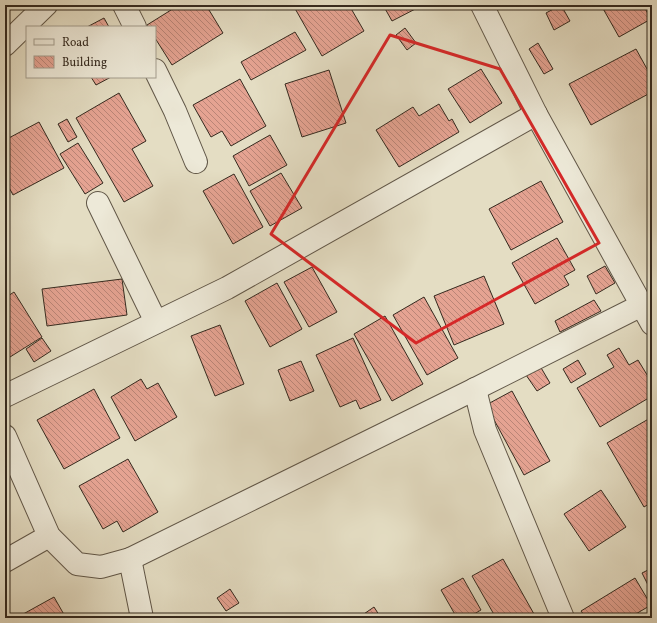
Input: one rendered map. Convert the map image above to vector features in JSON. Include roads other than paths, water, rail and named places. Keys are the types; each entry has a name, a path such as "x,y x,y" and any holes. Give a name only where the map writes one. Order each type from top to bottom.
{"street":[{"path":"5,45 46,5"},
{"path":"124,5 134,26"},
{"path":"482,5 536,114 652,324"},
{"path":"156,72 196,162"},
{"path":"5,396 227,288 536,114"},
{"path":"98,203 156,322"},
{"path":"5,436 48,536 77,564 101,567 130,559 642,305"},
{"path":"475,389 485,430 563,618"},
{"path":"5,561 48,536"},
{"path":"130,559 142,618"}]}
